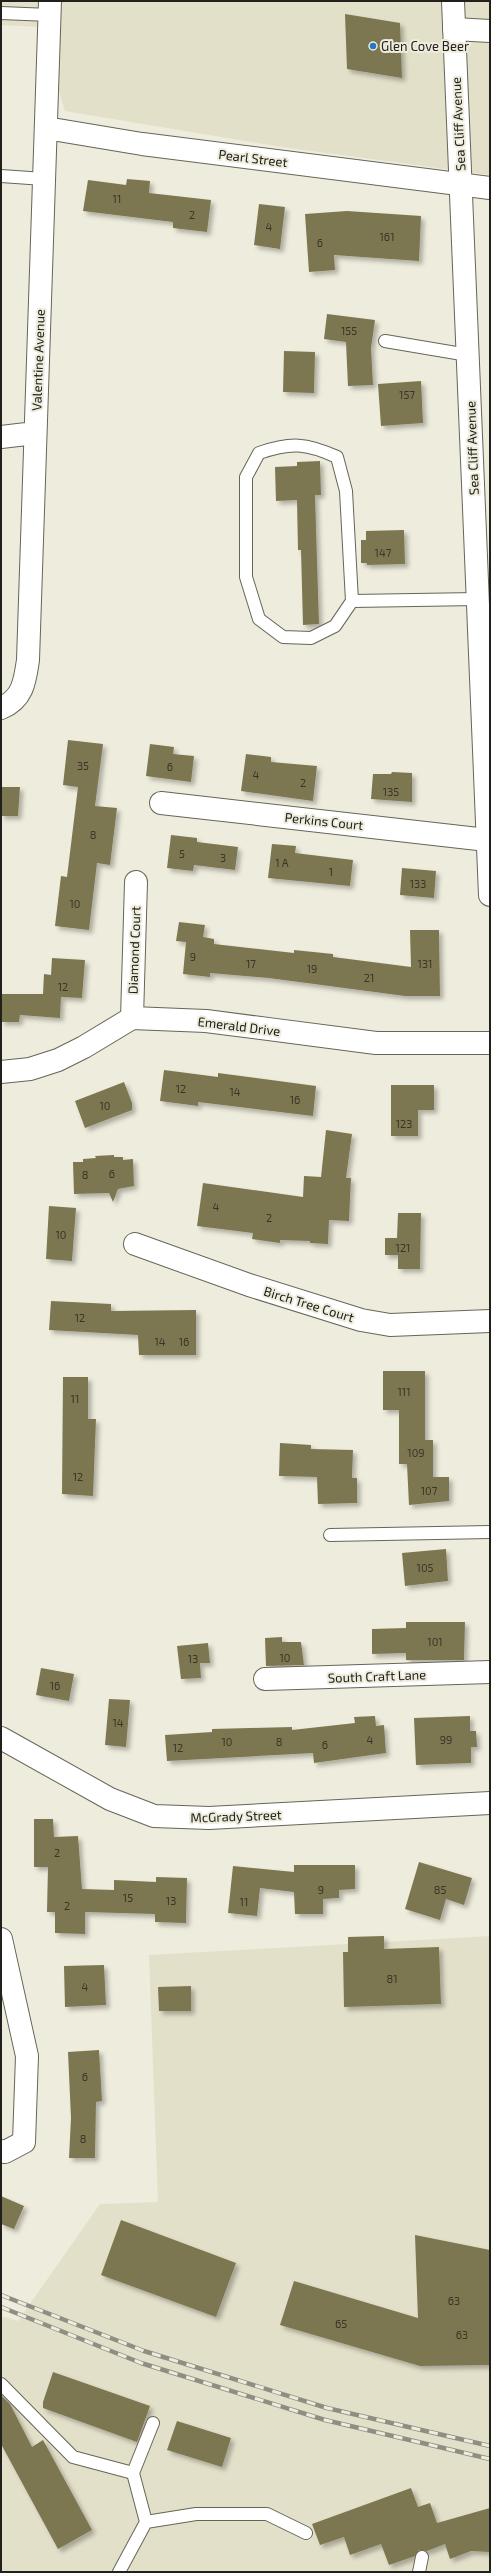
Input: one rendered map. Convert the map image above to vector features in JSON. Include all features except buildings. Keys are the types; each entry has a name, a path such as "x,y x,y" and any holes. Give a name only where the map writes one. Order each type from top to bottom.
{"street":[{"name":"Sea Cliff Avenue","path":"454,1 468,355 483,562 477,599 490,895"},
{"name":"Valentine Avenue","path":"1,708 10,704 19,696 25,682 28,660 50,8"},
{"path":"454,29 490,32"},
{"name":"Pearl Street","path":"46,128 142,144 490,188"},
{"path":"1,437 35,433"},
{"name":"Perkins Court","path":"161,803 487,840"},
{"name":"Diamond Court","path":"132,1018 136,882"},
{"path":"1,1072 30,1069 58,1060 84,1047 132,1018"},
{"name":"Emerald Drive","path":"132,1018 206,1021 376,1043 490,1043"},
{"name":"Birch Tree Court","path":"135,1244 249,1285 361,1320 390,1325 490,1321"},
{"name":"South Craft Lane","path":"265,1679 490,1672"},
{"name":"McGrady Street","path":"1,1738 110,1799 154,1816 209,1818 490,1803"},
{"path":"1,1939 27,2056 24,2142 6,2152 1,2151"}],"lane":[{"path":"1,13 50,8"},
{"path":"1,176 44,179"},
{"path":"384,341 468,355"},
{"path":"282,445 315,447 337,457 346,491 352,602 335,626 311,638 283,637 259,619 246,577 246,477 259,454 282,445"},
{"path":"352,602 477,599"},
{"path":"330,1535 490,1532"},
{"path":"1,2384 73,2458 133,2473"},
{"path":"120,2572 146,2522 133,2473 153,2422"},
{"path":"146,2522 196,2514 267,2514 306,2533"},
{"path":"419,2572 422,2557"}],"shaded area":[{"path":"1,1 490,1 490,175 275,146 65,111 40,27 1,25"},
{"path":"490,1936 490,2572 1,2572 1,2316 18,2321 100,2204 158,2202 149,1955"}],"railway":[{"path":"1,2295 144,2351 327,2408 490,2446"},
{"path":"1,2307 141,2363 325,2420 490,2459"}],"place":[{"name":"Glen Cove Beer","path":"373,46"}]}
